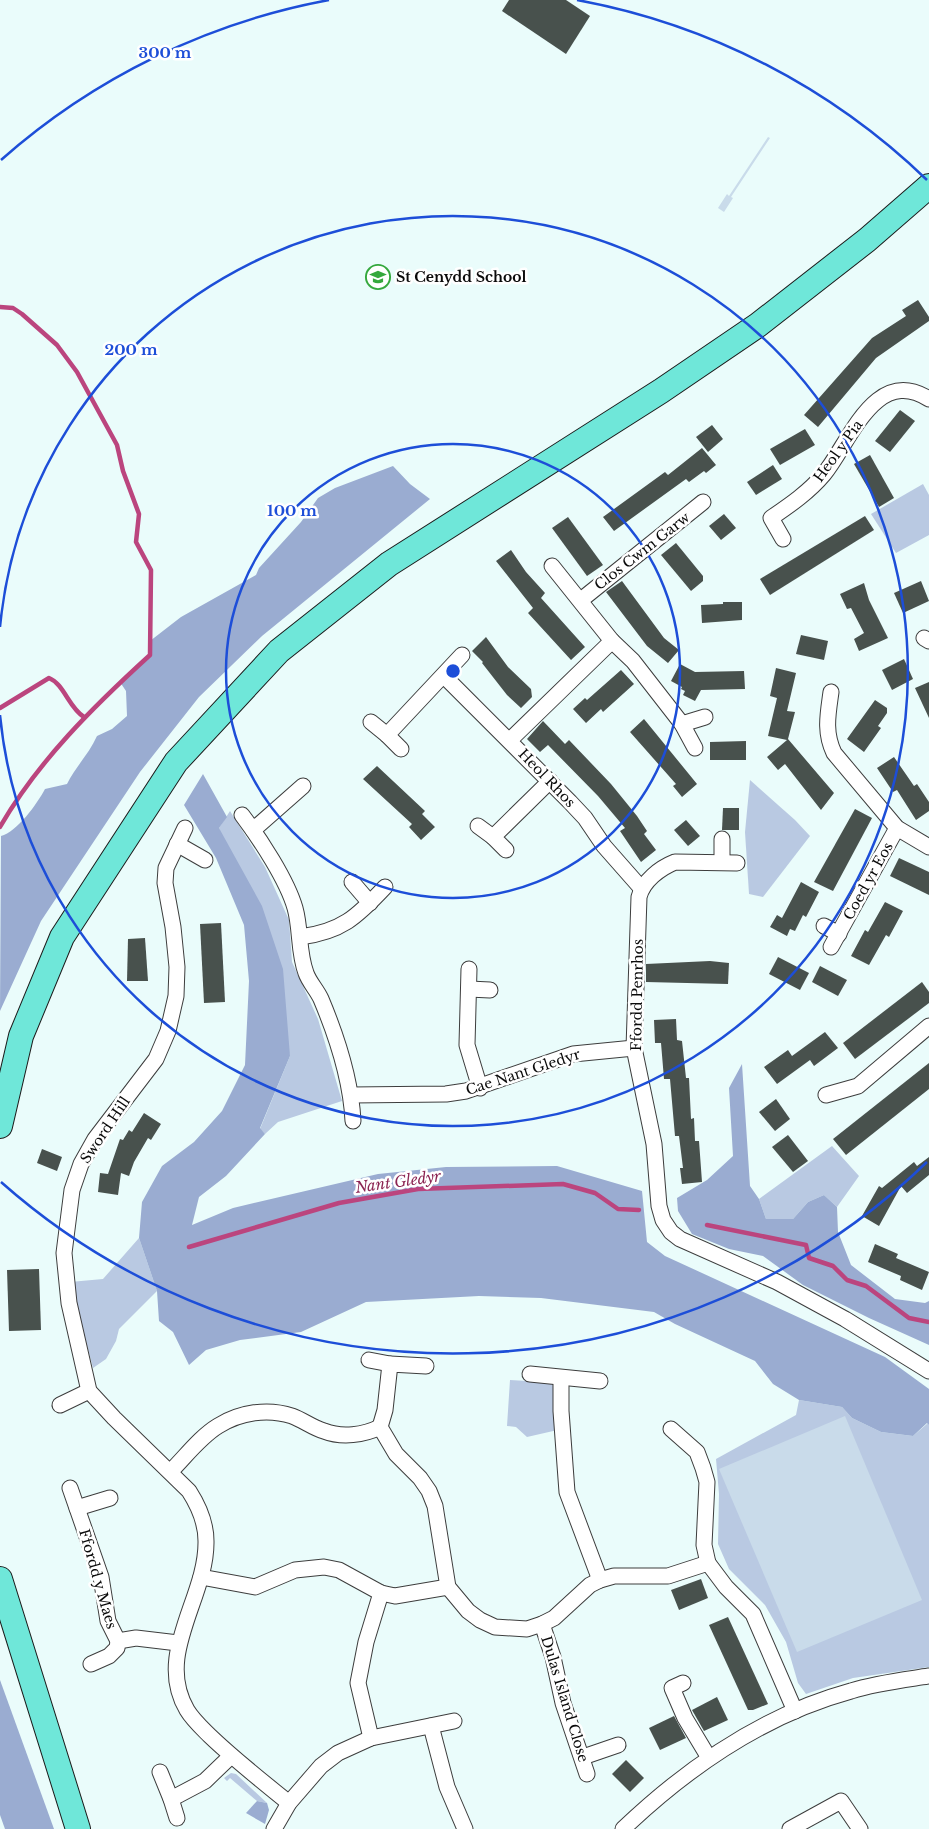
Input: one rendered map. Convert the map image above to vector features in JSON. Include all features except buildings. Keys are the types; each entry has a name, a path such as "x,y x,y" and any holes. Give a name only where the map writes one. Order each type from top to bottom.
{"main road":[{"path":"0,1126 21,1036 62,937 176,762 279,651 389,564 661,391 758,325 867,240 929,186"},
{"path":"0,1578 78,1829"}],"street":[{"name":"Heol y Pia","path":"784,539 771,518 796,501 818,480 867,410 876,401 895,391 904,390 916,392 929,399"},
{"name":"Clos Cwm Garw","path":"581,600 703,502"},
{"name":"Clos Cwm Garw","path":"552,566 612,641 633,661 682,724 695,748"},
{"path":"510,740 612,641"},
{"path":"387,735 462,655"},
{"name":"Heol Rhos","path":"444,676 510,740 585,818 604,846 641,888"},
{"path":"831,692 826,727 829,742 834,753 898,828 929,847"},
{"path":"682,724 705,717"},
{"path":"371,722 401,749"},
{"path":"492,837 550,781"},
{"path":"253,830 303,786"},
{"path":"242,816 253,830 295,908 302,961 306,975 323,1005 351,1095 352,1121"},
{"path":"478,826 506,850"},
{"name":"Sword Hill","path":"89,1391 65,1278 66,1224 72,1190 81,1164 95,1139 156,1060 168,1032 176,996 177,967 173,927 165,883 166,868 186,828"},
{"name":"Coed yr Eos","path":"824,926 835,940 898,828"},
{"path":"641,888 666,866 675,862 729,862 722,839"},
{"path":"177,844 205,860"},
{"path":"352,882 370,903"},
{"path":"300,937 320,934 347,924 385,888"},
{"name":"Ffordd Penrhos","path":"641,888 638,906 634,1048 654,1144 659,1206 663,1220 671,1232 680,1239 777,1282 845,1319 929,1371"},
{"path":"469,969 467,1045 480,1088"},
{"path":"469,989 490,990"},
{"path":"826,1095 858,1086 929,1026"},
{"name":"Cae Nant Gledyr","path":"351,1095 446,1094 480,1088 573,1054 634,1048"},
{"path":"369,1360 390,1364 426,1366"},
{"path":"380,1427 386,1410 390,1364"},
{"path":"530,1374 600,1381"},
{"path":"561,1378 560,1411 567,1492 600,1580"},
{"path":"60,1405 89,1391 114,1418 171,1471 189,1491 198,1505 206,1538 201,1577 178,1643 176,1665 178,1682 186,1709 192,1718 232,1756 289,1803"},
{"path":"171,1471 202,1438 218,1426 246,1414 277,1412 293,1416 324,1432 339,1434 357,1434 380,1427"},
{"path":"380,1427 396,1454 430,1490 435,1506 448,1587 468,1612 495,1627 527,1629 542,1624 554,1618 590,1586 600,1580 614,1576 668,1576 708,1563"},
{"path":"671,1429 697,1452 707,1482 704,1545 708,1563 726,1587 753,1614 795,1711"},
{"name":"Ffordd y Maes","path":"70,1488 101,1577 108,1621 118,1641 117,1648 110,1656 91,1664"},
{"path":"77,1508 110,1498"},
{"path":"201,1577 255,1587 294,1570 324,1567 338,1570 381,1593 407,1596 448,1587"},
{"path":"371,1738 358,1683 366,1642 381,1593"},
{"name":"Dulas Island Close","path":"542,1624 553,1657 563,1703 583,1757 587,1774"},
{"name":"Ffordd y Maes","path":"118,1641 136,1638 178,1643"},
{"path":"623,1829 673,1784 709,1758 795,1711 853,1690 929,1676"},
{"path":"683,1683 672,1688 685,1718 709,1758"},
{"path":"274,1829 289,1803 321,1766 338,1753 371,1738 454,1721"},
{"path":"431,1726 447,1787 456,1812 465,1829"},
{"path":"583,1757 618,1745"},
{"path":"171,1799 205,1782 232,1756"},
{"path":"160,1772 177,1818"},
{"path":"790,1829 841,1800 860,1829"}],"shaded area":[{"path":"768,137 770,138 731,197 733,198 724,212 718,208 727,194 729,196"},
{"path":"393,466 410,484 430,499 262,636 199,697 140,772 41,921 0,1011 1,836 14,829 20,823 45,789 67,784 97,736 112,729 127,716 126,691 120,682 150,655 150,641 181,617 256,575 259,568 301,522 318,498 335,488"},
{"path":"923,484 929,495 929,535 896,553 871,514"},
{"path":"203,774 227,817 219,828 262,906 283,969 290,1056 260,1128 265,1134 226,1176 199,1197 192,1225 233,1208 378,1174 446,1167 557,1166 642,1191 647,1242 665,1256 885,1357 929,1389 929,1425 927,1423 913,1436 881,1432 852,1418 842,1407 799,1400 773,1384 755,1361 675,1324 654,1312 541,1298 479,1296 366,1302 301,1332 240,1340 206,1350 189,1365 173,1332 159,1321 157,1291 139,1238 142,1202 162,1166 194,1142 222,1111 245,1065 249,981 244,925 216,858 184,805"},
{"path":"750,780 810,836 763,897 749,894 745,832"},
{"path":"230,811 265,867 289,920 292,962 318,1019 342,1101 278,1122 265,1134 260,1129 290,1056 219,828"},
{"path":"742,1064 750,1186 759,1199 766,1219 793,1219 808,1202 824,1195 837,1207 838,1232 851,1265 895,1299 925,1303 929,1301 929,1345 803,1285 763,1256 729,1249 692,1234 678,1211 677,1198 707,1180 733,1156 729,1088"},
{"path":"832,1146 859,1176 837,1207 824,1195 808,1202 793,1219 766,1219 759,1199"},
{"path":"139,1238 157,1291 119,1329 116,1341 106,1359 93,1368 70,1282 103,1279"},
{"path":"530,1374 561,1378 562,1429 527,1437 516,1427 507,1426 510,1380 527,1381"},
{"path":"799,1400 842,1407 852,1418 881,1432 913,1436 928,1423 929,1425 929,1667 853,1678 806,1694 798,1683 786,1642 765,1605 729,1569 718,1544 719,1494 716,1459 796,1415"},
{"path":"845,1416 922,1600 797,1652 719,1469"},
{"path":"0,1680 54,1829 5,1829 0,1815"},
{"path":"231,1773 236,1774 267,1803 257,1801 230,1778 227,1781 224,1778"},
{"path":"257,1801 267,1803 269,1810 265,1824 246,1813"}],"waterway":[{"path":"0,307 13,308 22,314 57,345 77,372 117,445 123,471 139,514 136,542 151,570 150,655 68,735 32,779 0,827"},
{"path":"0,708 49,678 59,685 74,708 84,717"},
{"name":"Nant Gledyr","path":"189,1247 339,1203 418,1189 563,1184 595,1193 618,1209 639,1210"},
{"name":"Nant Gledyr","path":"707,1225 806,1245 809,1258 833,1266 847,1280 866,1286 909,1318 929,1322"}],"place":[{"name":"St Cenydd School","path":"378,277"}]}
